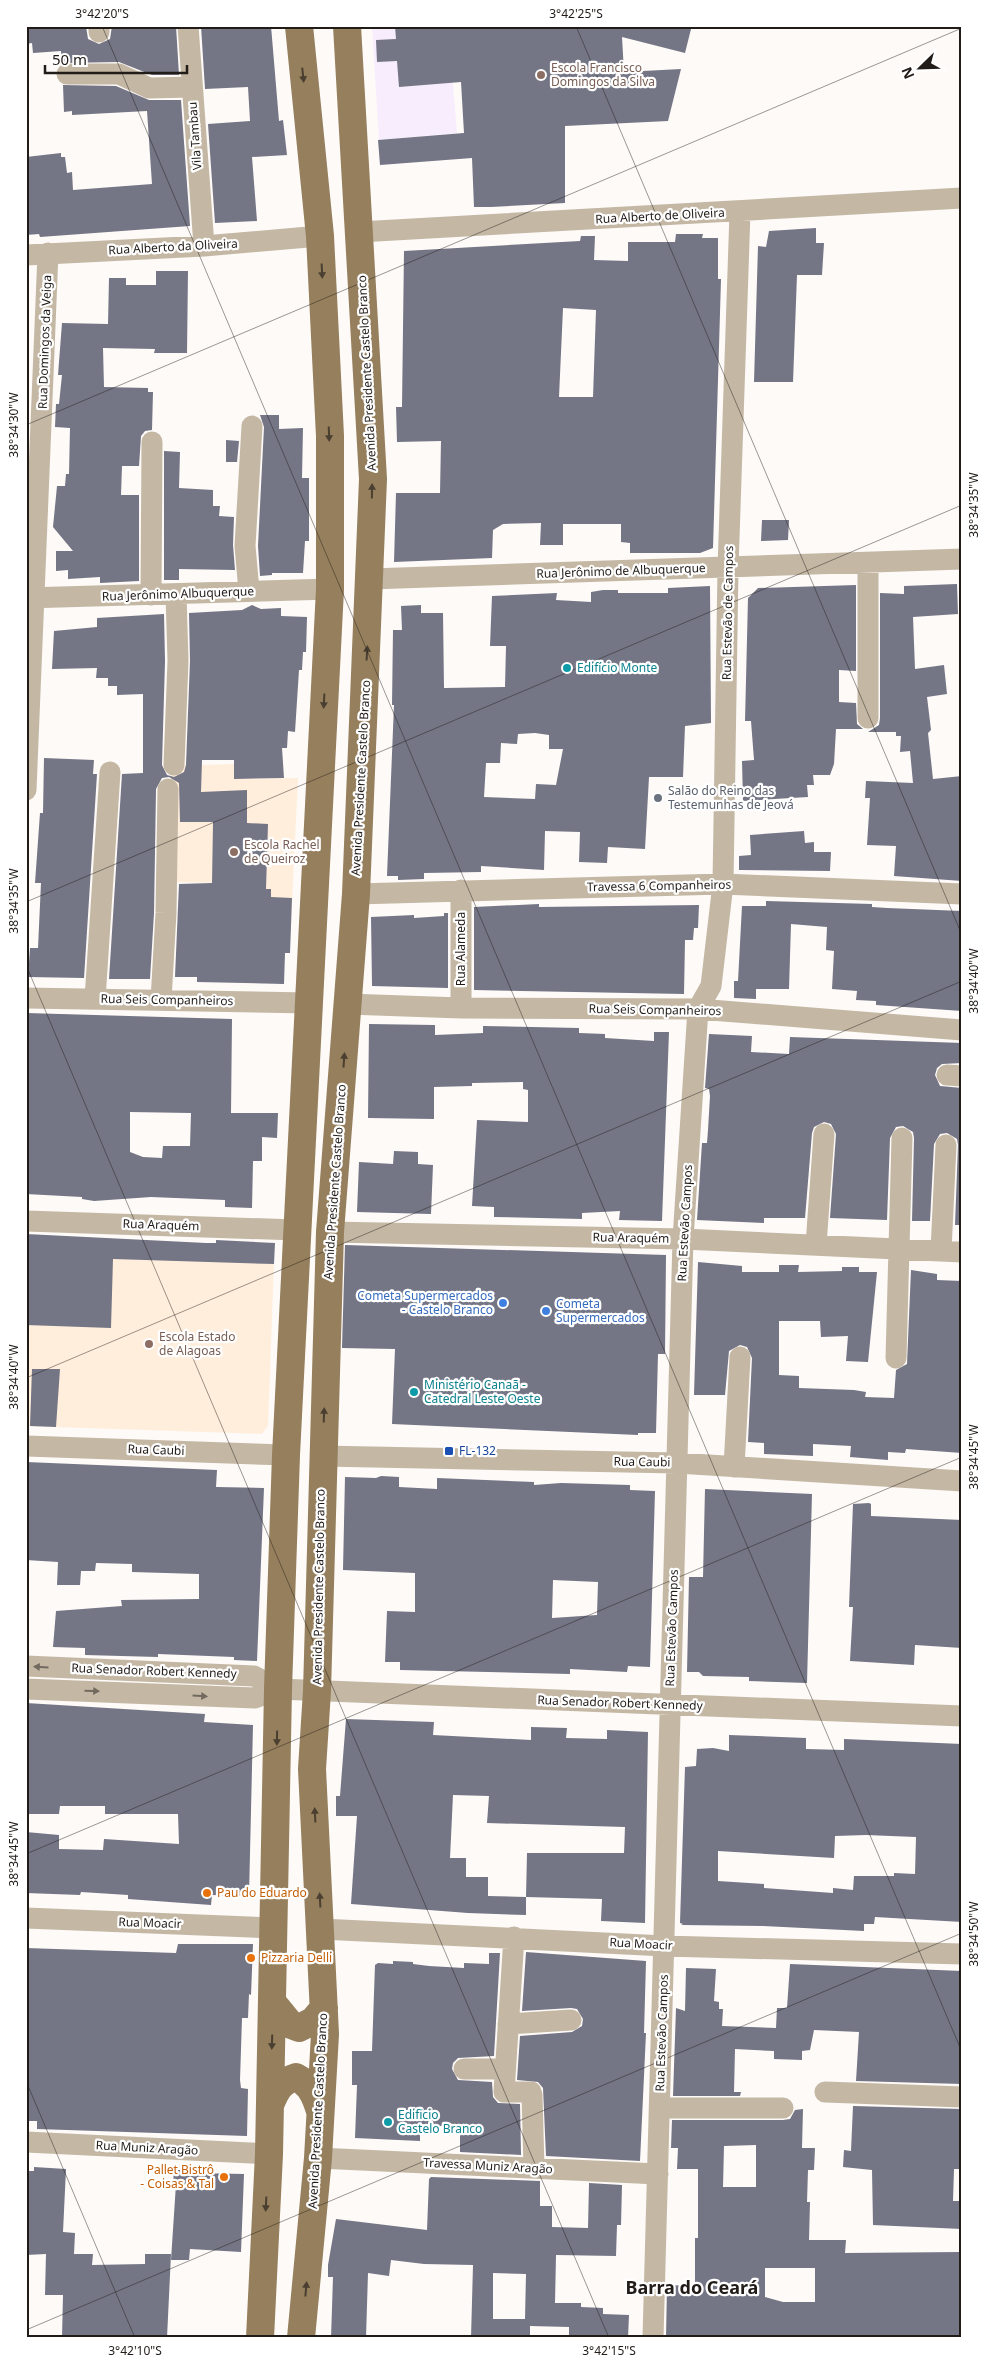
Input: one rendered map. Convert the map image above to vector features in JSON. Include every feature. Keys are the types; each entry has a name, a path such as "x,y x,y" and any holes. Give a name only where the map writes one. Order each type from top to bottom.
{"main road":[{"path":"260,2338 270,2105 275,1928 278,1689 286,1455 330,589 330,436 320,236 299,26"},
{"name":"Avenida Presidente Castelo Branco","path":"301,2338 318,2158 324,2008 312,1769 317,1691 322,1456 330,1232 356,894 373,479 347,26"},
{"path":"273,2003 291,2025 299,2028 313,2021 324,2008"},
{"path":"270,2105 278,2087 286,2080 296,2077 313,2090 320,2111"}],"street":[{"name":"Vila Tambau","path":"188,26 204,246"},
{"path":"67,74 119,74 149,88 192,86"},
{"name":"Rua Alberto de Oliveira","path":"359,232 962,198"},
{"name":"Rua Estevão de Campos","path":"698,1009 711,986 723,884 728,568 740,212"},
{"name":"Rua Alberto da Oliveira","path":"26,255 204,246 320,236"},
{"name":"Rua Domingos da Veiga","path":"26,790 33,464 48,254"},
{"path":"249,591 245,546 252,426"},
{"path":"151,595 152,442"},
{"name":"Rua Jerônimo de Albuquerque","path":"370,579 962,560"},
{"path":"868,563 868,718"},
{"name":"Rua Jerônimo Albuquerque","path":"31,598 330,589"},
{"path":"174,765 178,661 176,594"},
{"path":"95,999 110,772"},
{"path":"161,1000 166,914 168,789"},
{"name":"Travessa 6 Companheiros","path":"356,894 723,884 962,894"},
{"name":"Rua Alameda","path":"461,890 461,1008"},
{"name":"Rua Seis Companheiros","path":"26,998 309,1003"},
{"name":"Rua Seis Companheiros","path":"347,1004 461,1008 698,1009 962,1030"},
{"name":"Rua Estevão Campos","path":"653,2338 665,1946 669,1705 682,1239 698,1009"},
{"path":"816,1245 824,1134"},
{"path":"896,1358 902,1138"},
{"path":"946,1145 952,1252"},
{"name":"Rua Araquém","path":"26,1221 296,1230"},
{"name":"Rua Araquém","path":"330,1232 682,1239 952,1252"},
{"path":"734,1467 740,1357"},
{"name":"Rua Caubi","path":"26,1446 286,1455"},
{"name":"Rua Caubi","path":"322,1456 677,1463 962,1481"},
{"name":"Rua Senador Robert Kennedy","path":"26,1666 254,1676 278,1689"},
{"name":"Rua Senador Robert Kennedy","path":"26,1689 256,1698 278,1689 962,1716"},
{"name":"Rua Moacir","path":"26,1918 275,1928"},
{"name":"Rua Moacir","path":"321,1929 514,1937 665,1946 962,1954"},
{"path":"514,1937 504,2092 531,2092 534,2168"},
{"path":"508,2024 571,2020"},
{"path":"464,2069 505,2070"},
{"path":"825,2092 962,2097"},
{"path":"660,2108 783,2108"},
{"name":"Rua Muniz Aragão","path":"26,2142 268,2154"},
{"name":"Travessa Muniz Aragão","path":"318,2158 658,2174"}],"shaded area":[{"path":"372,26 448,26 457,133 379,140"},
{"name":"Escola Rachel de Queiroz","path":"234,764 235,779 298,778 290,945 225,945 223,883 171,882 170,821 172,766"},
{"name":"Escola Estado de Alagoas","path":"26,1255 274,1262 268,1426 262,1434 26,1426"}],"building":[{"path":"26,26 86,26 88,39 99,44 110,39 112,26 176,26 179,75 152,75 119,62 62,63 61,51 33,53 32,43 26,44"},
{"path":"201,26 271,26 279,121 283,120 287,155 252,157 257,221 215,223 208,124 250,121 248,87 205,89"},
{"path":"395,26 683,26 691,29 685,53 622,37 624,72 681,69 668,121 565,126 565,203 474,207 472,158 380,165 378,140 464,133 461,82 399,87 397,61 377,62 376,40 396,39"},
{"path":"63,85 116,86 149,100 181,100 190,226 40,237 39,234 26,235 26,157 61,153 61,157 65,157 67,173 72,172 73,190 152,184 147,111 72,115 72,111 64,112"},
{"path":"816,228 816,243 824,243 822,275 797,275 793,382 754,382 758,246 766,247 769,231"},
{"path":"676,234 703,234 702,238 718,238 718,279 721,279 713,548 700,553 630,553 630,543 621,542 621,524 563,524 563,545 540,545 541,523 503,524 493,530 492,558 394,562 396,493 440,493 441,441 397,442 396,407 402,407 404,251 580,241 581,236 595,236 594,260 628,261 628,242 675,242","holes":["563,308 596,310 593,397 559,397"]},
{"path":"156,271 188,271 187,353 154,353 155,349 103,348 104,387 148,388 148,392 153,392 152,430 145,431 141,436 139,466 122,466 121,495 139,495 139,581 100,583 100,577 68,579 68,570 56,571 56,551 73,551 53,527 57,486 65,486 66,474 69,474 70,428 55,427 56,404 59,404 62,375 58,375 62,323 108,324 109,278 126,278 126,285 156,285"},
{"path":"260,415 279,415 279,429 303,428 302,478 309,478 309,541 305,541 303,573 272,573 272,575 260,576 258,546 264,427"},
{"path":"226,440 239,441 237,462 226,462"},
{"path":"164,451 180,452 179,488 213,490 213,506 220,506 219,516 234,517 233,545 235,570 179,569 179,580 164,580"},
{"path":"762,520 789,520 788,540 761,541"},
{"path":"957,584 958,614 913,617 915,669 944,665 947,694 927,697 931,730 928,733 933,779 962,776 962,881 894,876 896,846 867,845 870,798 865,798 866,781 913,783 910,751 900,752 901,736 896,736 896,732 868,732 879,725 880,718 880,593 904,594 904,586"},
{"path":"856,585 856,671 839,670 839,702 856,703 857,724 863,729 836,729 834,764 830,775 813,775 814,785 807,785 808,797 743,801 742,761 754,760 751,721 745,721 748,598 758,588"},
{"path":"710,586 711,723 685,726 683,777 649,777 645,849 608,847 607,863 579,862 580,832 545,831 544,870 481,866 481,872 424,873 424,879 398,880 398,876 387,876 394,705 392,705 393,630 402,630 401,606 421,605 421,613 443,613 444,688 505,687 506,646 490,646 492,596 557,593 556,600 591,602 591,592 618,590 618,593 668,593 668,588","holes":["535,733 549,735 549,749 563,749 556,785 536,784 535,799 484,797 486,763 500,763 501,743 517,744 518,734"]},
{"path":"252,605 261,609 281,608 281,616 307,617 306,652 303,652 302,670 299,670 295,732 288,731 287,748 282,748 284,778 234,779 234,760 202,760 201,792 247,790 247,823 268,824 266,889 271,889 271,897 292,898 290,953 285,953 284,984 197,982 197,977 175,977 179,884 212,883 213,822 180,822 179,783 169,777 162,778 156,789 154,913 150,979 109,979 122,774 143,773 143,694 117,695 117,686 108,686 108,678 96,678 97,668 52,669 54,631 97,627 97,618 164,614 165,661 162,765 167,775 174,777 184,772 186,765 190,661 189,613 242,610"},
{"path":"44,758 94,760 93,774 97,774 84,978 28,977 30,948 38,948 41,883 35,883 40,813 43,813"},
{"path":"804,831 805,843 814,842 814,852 831,852 830,871 739,870 739,856 751,855 750,835"},
{"path":"766,901 872,904 872,907 962,911 962,1011 876,1005 876,1001 856,1000 857,991 832,989 834,951 826,950 827,927 791,924 789,989 756,989 756,999 734,998 734,981 738,981 742,906 766,906"},
{"path":"539,904 539,907 699,905 698,928 694,928 693,940 685,940 684,994 474,990 474,907"},
{"path":"444,913 448,913 448,988 372,986 371,917 414,915 414,918 444,916"},
{"path":"26,1013 232,1019 231,1113 278,1113 277,1138 262,1137 262,1161 253,1161 252,1208 225,1207 225,1200 151,1197 94,1201 82,1199 82,1197 26,1194","holes":["130,1112 191,1113 190,1146 163,1146 162,1158 143,1157 130,1152"]},
{"path":"369,1024 435,1025 435,1035 483,1033 483,1026 579,1028 579,1033 605,1034 605,1038 654,1041 654,1032 669,1032 662,1221 619,1220 620,1211 582,1213 582,1219 494,1217 494,1207 472,1206 477,1120 528,1122 528,1090 523,1089 523,1082 472,1083 472,1086 434,1087 434,1119 368,1118"},
{"path":"709,1034 752,1036 751,1052 789,1054 790,1037 962,1043 962,1063 942,1064 937,1068 935,1075 940,1086 962,1088 962,1225 955,1225 958,1145 957,1139 947,1133 940,1134 934,1144 930,1221 912,1221 914,1138 913,1132 903,1126 896,1127 890,1138 887,1220 830,1218 836,1134 831,1124 824,1122 814,1127 812,1133 805,1218 764,1218 764,1223 697,1220 702,1143 707,1143 708,1130 710,1096 709,1089 705,1088"},
{"path":"394,1151 418,1152 418,1164 433,1165 431,1214 357,1212 359,1162 393,1164"},
{"path":"26,1234 206,1243 216,1243 216,1240 275,1243 274,1264 113,1259 111,1328 26,1325"},
{"path":"345,1245 666,1255 665,1354 658,1354 656,1433 638,1433 638,1435 392,1424 395,1349 342,1348"},
{"path":"698,1262 742,1266 742,1272 779,1272 779,1265 799,1265 798,1272 842,1271 842,1267 859,1267 859,1272 877,1272 868,1362 846,1361 848,1336 821,1337 820,1321 779,1321 779,1375 799,1376 799,1388 854,1390 866,1392 865,1397 894,1398 896,1370 907,1364 911,1270 937,1274 937,1280 962,1281 962,1453 906,1449 905,1453 888,1452 888,1460 850,1457 851,1446 813,1444 813,1456 764,1454 764,1443 748,1442 752,1358 747,1347 740,1345 729,1351 725,1395 694,1395"},
{"path":"32,1369 60,1369 56,1427 30,1426"},
{"path":"26,1462 217,1470 216,1487 264,1488 257,1661 234,1660 234,1657 158,1654 158,1657 85,1655 85,1648 53,1647 56,1611 122,1606 121,1600 199,1599 199,1574 132,1572 132,1564 96,1563 95,1571 81,1571 80,1585 57,1585 58,1562 26,1560"},
{"path":"381,1476 399,1477 399,1487 437,1489 437,1478 534,1482 534,1485 561,1483 630,1485 630,1490 655,1491 650,1667 628,1666 627,1672 570,1669 570,1674 400,1670 400,1662 385,1662 387,1611 415,1612 415,1573 343,1570 345,1477 376,1478","holes":["553,1580 598,1582 597,1615 552,1618"]},
{"path":"705,1489 812,1494 807,1683 749,1681 749,1677 703,1676 699,1672 687,1672 689,1577 703,1577"},
{"path":"853,1504 871,1504 871,1516 962,1520 962,1648 915,1645 914,1665 850,1661 853,1607 849,1607"},
{"path":"26,1703 205,1714 204,1722 253,1725 249,1896 212,1895 211,1905 128,1899 128,1895 81,1892 80,1895 26,1893 26,1832 59,1835 59,1849 103,1850 104,1839 179,1844 178,1814 105,1814 105,1806 60,1806 59,1814 26,1814"},
{"path":"346,1719 434,1722 433,1735 531,1740 531,1727 567,1728 566,1738 607,1739 607,1730 648,1732 645,1923 601,1921 602,1899 526,1897 526,1915 468,1913 351,1904 357,1816 336,1816 336,1796 340,1796","holes":["453,1795 489,1796 487,1823 625,1827 624,1853 527,1853 526,1897 488,1896 488,1877 466,1877 466,1858 450,1858"]},
{"path":"729,1735 806,1738 806,1749 844,1750 844,1739 962,1744 962,1922 875,1917 874,1924 864,1924 864,1931 763,1926 681,1925 683,1924 680,1923 685,1767 696,1766 697,1749 713,1748 729,1751","holes":["835,1836 916,1837 915,1874 894,1873 894,1876 854,1876 853,1890 833,1888 833,1893 764,1888 764,1884 718,1881 718,1851 834,1858"]},
{"path":"178,1944 253,1944 248,2018 242,2018 240,2080 241,2088 248,2089 247,2136 37,2129 37,2121 26,2121 26,1948 176,1953"},
{"path":"526,1952 646,1961 644,2033 646,2033 640,2161 546,2156 543,2088 538,2082 517,2080 520,2036 572,2032 582,2026 583,2019 577,2009 571,2008 522,2011"},
{"path":"489,1953 500,1953 494,2056 458,2058 453,2063 452,2069 458,2080 492,2082 493,2097 498,2103 520,2104 521,2155 460,2152 460,2126 420,2126 420,2141 355,2138 357,2085 352,2085 352,2051 372,2051 375,1965 378,1963 393,1964 393,1961 464,1968 464,1963 489,1964"},
{"path":"790,1964 962,1971 962,2084 856,2081 859,2032 814,2030 810,2050 802,2051 802,2060 774,2059 774,2051 735,2049 734,2092 741,2092 740,2096 673,2096 676,2008 685,2011 686,1968 716,1969 714,2001 719,2002 719,2009 723,2009 722,2026 776,2028 777,2008 787,2008"},
{"path":"853,2106 962,2109 962,2169 954,2169 953,2201 962,2201 962,2229 873,2225 872,2170 843,2167 844,2150 851,2151"},
{"path":"803,2109 802,2148 815,2148 814,2170 808,2170 807,2202 810,2202 809,2240 846,2240 845,2253 962,2252 962,2338 666,2338 667,2285 695,2286 695,2238 698,2238 698,2169 677,2169 678,2148 671,2148 672,2120 783,2120 790,2119 795,2110","holes":["756,2145 756,2187 723,2187 724,2146","765,2268 815,2268 815,2302 783,2302 765,2297"]},
{"path":"34,2167 66,2169 63,2232 75,2233 74,2254 93,2254 92,2265 145,2264 145,2254 171,2254 167,2338 62,2338 63,2295 45,2295 46,2254 26,2255 26,2171 34,2171"},
{"path":"174,2170 194,2170 194,2173 244,2174 241,2252 190,2249 189,2260 171,2260 176,2184 173,2184"},
{"path":"431,2177 540,2181 540,2206 552,2206 552,2227 588,2228 589,2183 622,2185 621,2225 617,2225 616,2256 556,2255 555,2303 581,2303 581,2307 603,2308 603,2314 629,2315 628,2338 569,2338 569,2327 530,2326 530,2338 471,2338 473,2265 424,2264 391,2260 389,2276 368,2273 366,2338 331,2338 333,2277 328,2277 328,2265 336,2219 427,2230 429,2179","holes":["493,2273 526,2274 525,2319 493,2319"]}],"place":[{"name":"Escola Francisco Domingos da Silva","path":"541,75"},
{"name":"Edifício Monte","path":"567,668"},
{"name":"Salão do Reino das Testemunhas de Jeová","path":"658,798"},
{"name":"Escola Rachel de Queiroz","path":"234,852"},
{"name":"Cometa Supermercados - Castelo Branco","path":"503,1303"},
{"name":"Cometa Supermercados","path":"546,1311"},
{"name":"Escola Estado de Alagoas","path":"149,1344"},
{"name":"Ministério Canaã - Catedral Leste Oeste","path":"414,1392"},
{"name":"FL-132","path":"449,1451"},
{"name":"Pau do Eduardo","path":"207,1893"},
{"name":"Pizzaria Delli","path":"251,1958"},
{"name":"Edificio Castelo Branco","path":"388,2122"},
{"name":"Pallet Bistrô - Coisas & Tal","path":"224,2177"}],"district":[{"name":"Barra do Ceará","path":"692,2288"}]}
